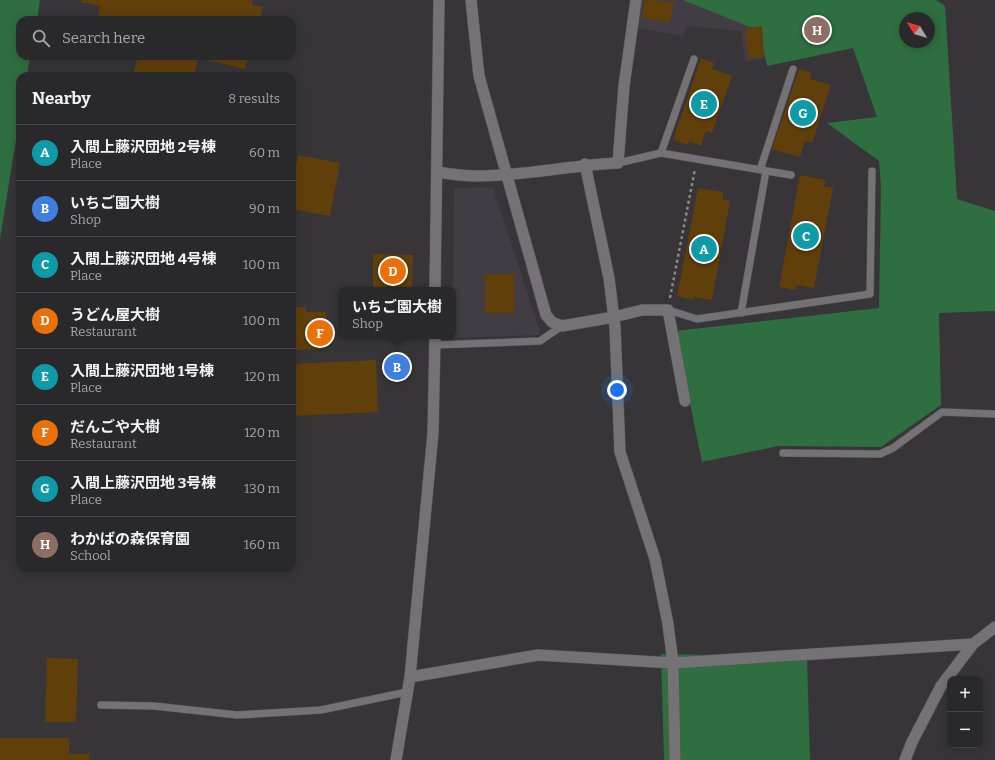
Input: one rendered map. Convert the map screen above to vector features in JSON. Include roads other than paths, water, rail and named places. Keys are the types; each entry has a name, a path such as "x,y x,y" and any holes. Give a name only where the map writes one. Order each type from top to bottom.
{"street":[{"path":"435,287 439,0"},
{"path":"471,0 480,76 546,315 552,322 562,326 614,317 642,310 668,310 685,401"},
{"path":"437,172 476,176 507,175 585,164 618,163 624,86 636,0"},
{"path":"585,164 609,278 614,317 620,452 655,560 668,624 673,663 675,760"},
{"path":"396,760 410,677 433,432 434,340"},
{"path":"905,760 912,742 941,686 973,644 995,627"},
{"path":"410,677 538,655 673,663 973,644"}],"lane":[{"path":"662,153 694,59"},
{"path":"741,313 763,170 793,69"},
{"path":"618,163 662,153 791,175"},
{"path":"668,310 697,319 870,294 872,171"},
{"path":"434,340 540,341 562,326"},
{"path":"783,453 880,454 893,448 942,412 995,414"},
{"path":"102,705 154,706 237,715 321,710 407,692"}],"place":[{"name":"わかばの森保育園","path":"817,30"},
{"name":"入間上藤沢団地 1号棟","path":"704,104"},
{"name":"入間上藤沢団地 3号棟","path":"803,113"},
{"name":"入間上藤沢団地 4号棟","path":"806,236"},
{"name":"入間上藤沢団地 2号棟","path":"704,249"},
{"name":"うどん屋大樹","path":"393,271"},
{"name":"だんごや大樹","path":"320,333"},
{"name":"いちご園大樹","path":"397,367"}]}
